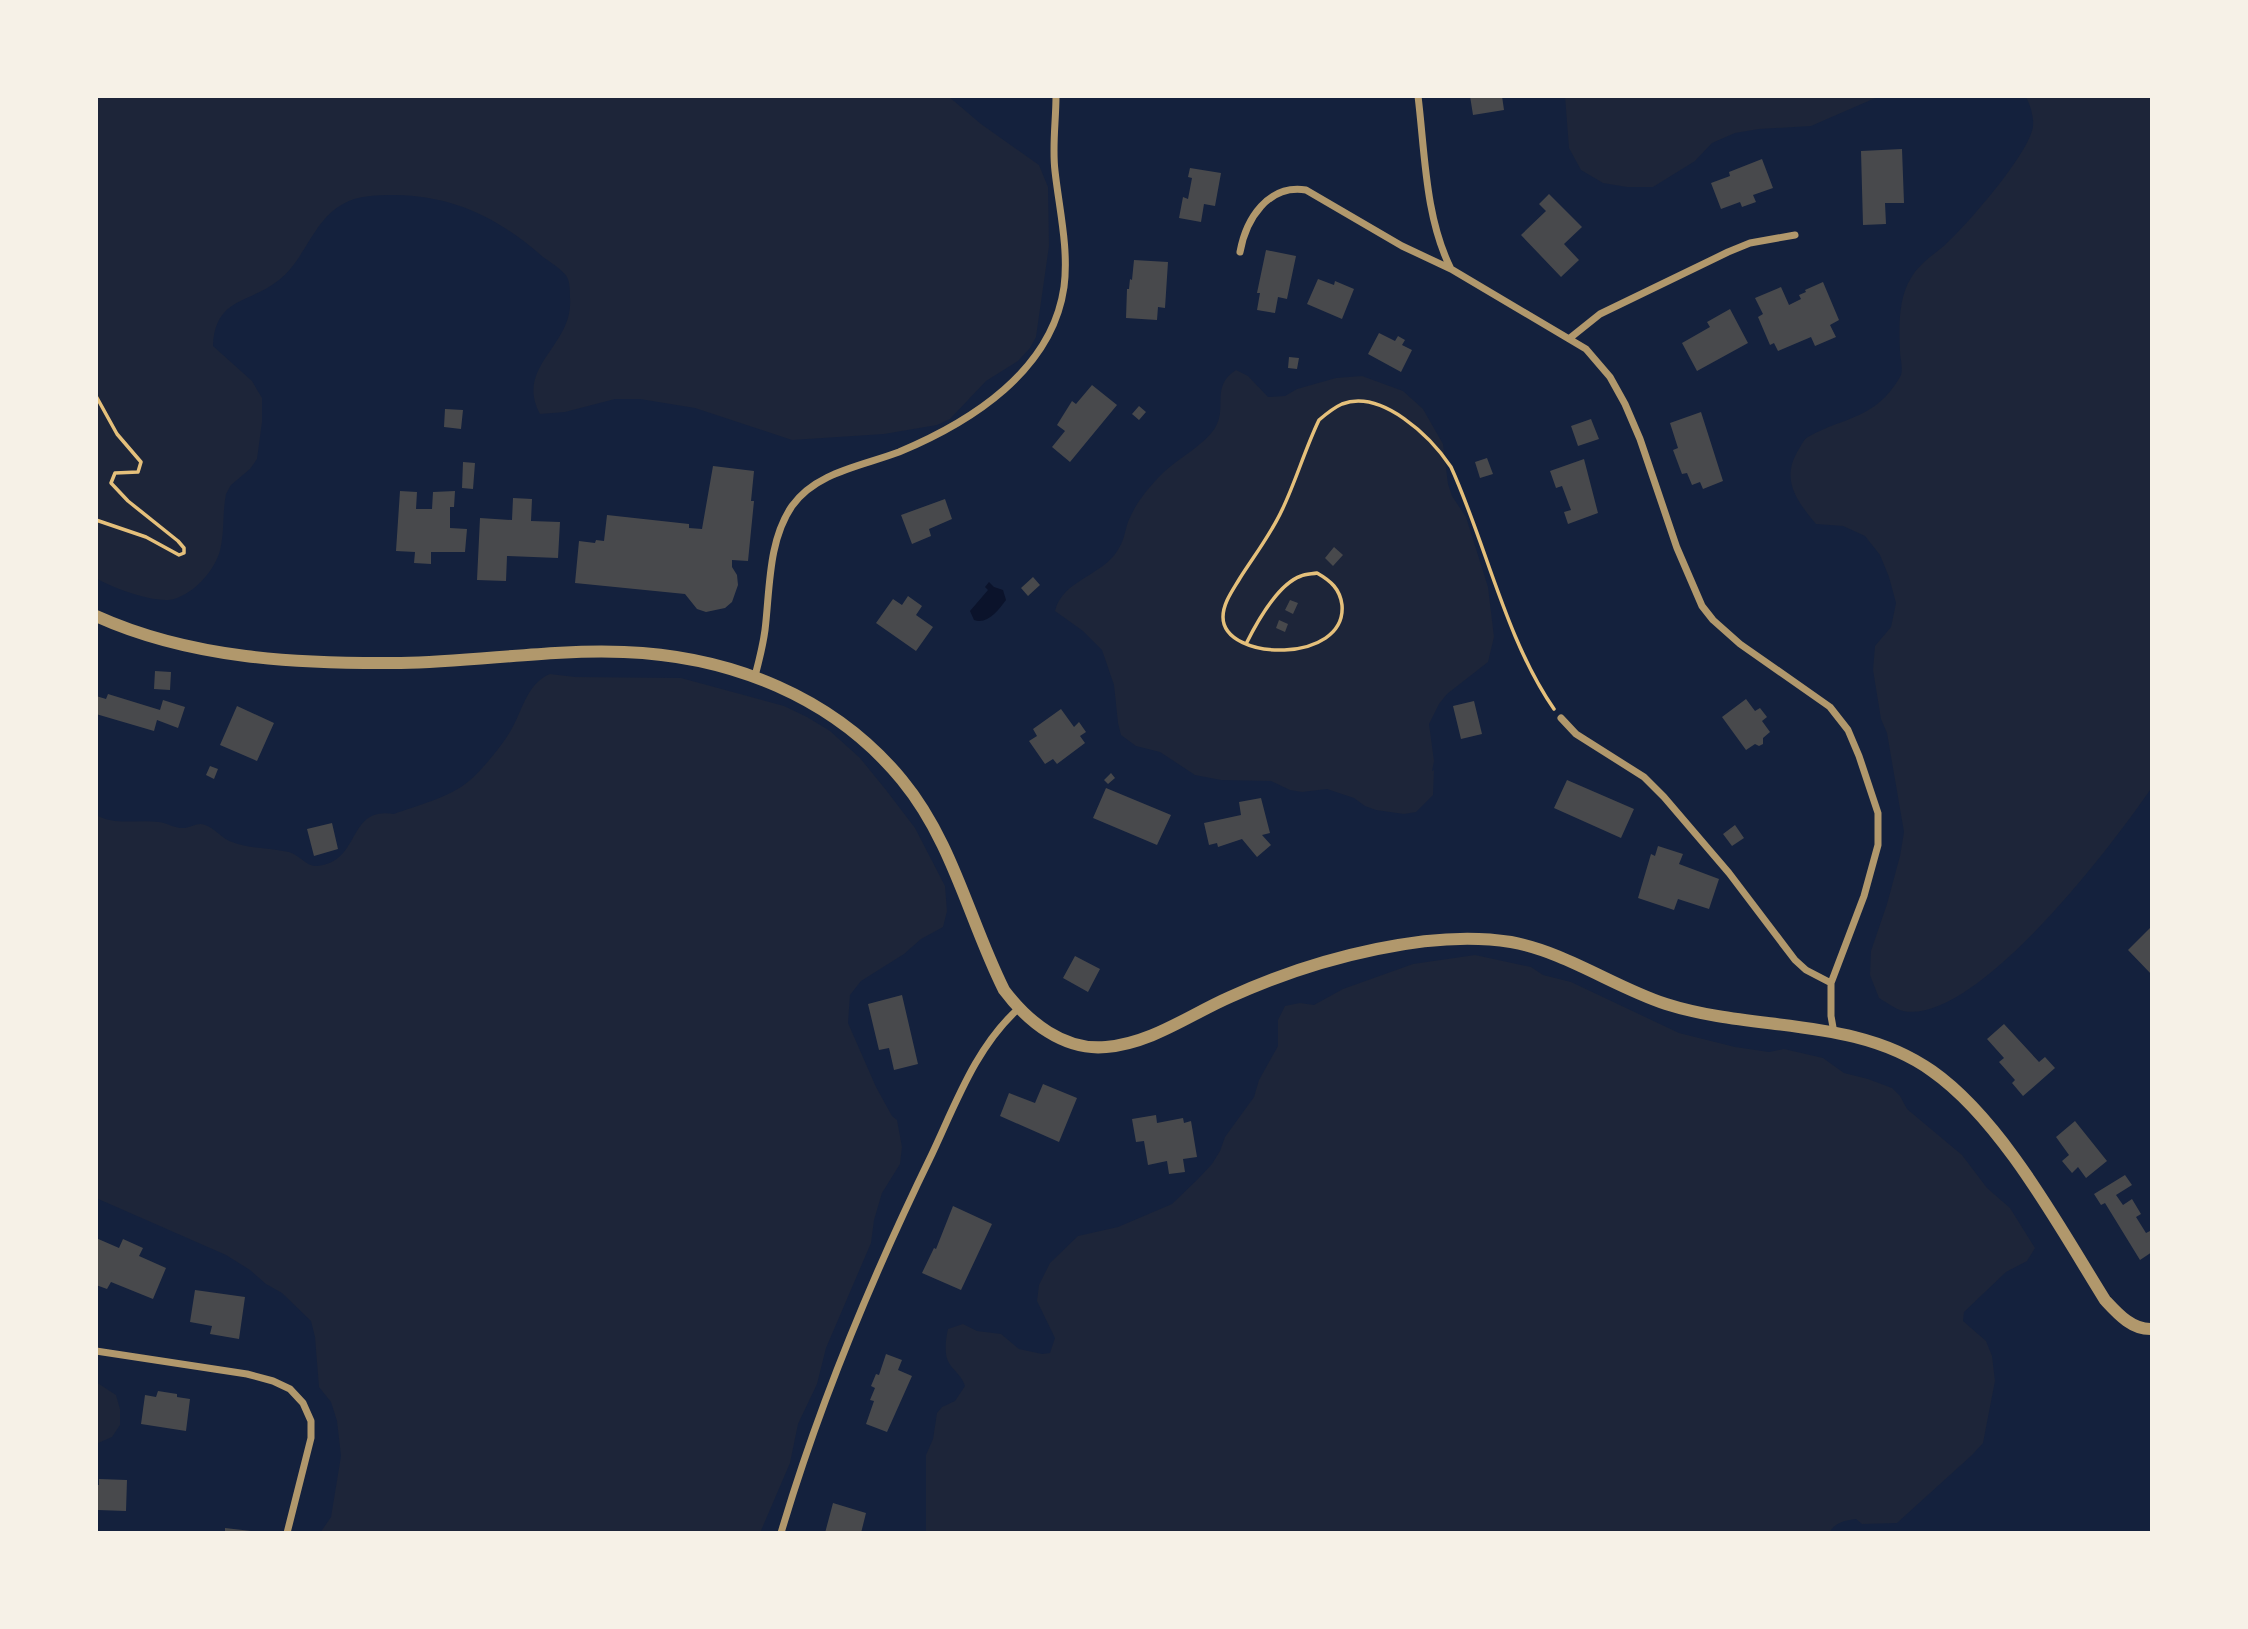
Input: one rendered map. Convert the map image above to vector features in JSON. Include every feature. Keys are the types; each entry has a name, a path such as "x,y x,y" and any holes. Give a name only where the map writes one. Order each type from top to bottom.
{"street":[{"path":"755,676 765,632 775,548 782,525 799,498 817,482 898,452 960,422 984,407 1028,366 1053,327 1064,286 1065,264 1055,168 1056,96"},
{"path":"1418,96 1432,206 1439,239 1451,269"},
{"path":"1240,252 1244,233 1252,216 1265,202 1279,192 1294,188 1306,190 1570,338 1599,361 1625,404 1640,439 1677,548 1702,606 1733,638 1830,707 1848,730 1860,756 1878,813 1878,845 1867,886 1831,984 1834,1032"},
{"path":"1570,338 1600,314 1717,257 1750,243 1795,235"},
{"path":"96,616 148,636 192,648 284,659 403,663 625,652 708,662 784,688 850,728 878,753 904,782 946,849 1004,990 1018,1009 1035,1025 1081,1045 1101,1048 1128,1045 1232,996 1333,960 1378,949 1464,939 1511,942 1535,948 1653,999 1701,1014 1834,1032 1884,1045 1920,1063 1951,1085 1972,1105 1998,1136 2033,1186 2105,1300 2117,1314 2130,1323 2152,1329"},
{"path":"1561,719 1576,734 1650,783 1728,873 1795,960 1806,970 1831,984"},
{"path":"781,1533 828,1388 894,1229 977,1060 992,1036 1018,1009"},
{"path":"96,1350 247,1374 274,1381 290,1389 303,1403 311,1420 311,1438 287,1533"}],"path":[{"path":"96,396 117,434 141,462 138,472 115,473 111,483 128,501 178,541 184,548 184,553 179,555 146,537 96,520"},
{"path":"1246,644 1258,620 1279,593 1299,576 1317,573 1330,581 1341,594 1343,616 1332,636 1309,647 1275,651 1246,644 1238,642 1226,631 1223,617 1228,598 1282,512 1319,420 1344,403 1363,401 1388,410 1419,429 1438,446 1451,467 1518,640 1540,688 1561,719"}],"shaded area":[{"path":"96,96 948,96 981,124 1039,165 1048,187 1049,246 1036,337 1018,361 986,381 950,419 937,425 884,434 792,440 695,408 640,399 615,399 565,412 540,414 534,397 534,382 569,315 570,288 565,274 509,231 456,205 417,196 375,195 355,199 343,204 324,220 296,262 279,280 235,304 220,318 213,346 252,381 262,398 257,459 250,469 231,485 226,494 221,547 207,575 195,587 174,599 146,597 96,578"},
{"path":"1565,96 1880,96 1811,126 1735,133 1712,143 1695,161 1653,187 1627,187 1603,183 1581,170 1569,148"},
{"path":"2025,96 2152,96 2152,787 2076,886 2004,961 1968,990 1933,1008 1903,1011 1879,998 1870,975 1871,951 1887,904 1904,832 1873,670 1875,646 1891,627 1896,603 1880,555 1865,536 1843,526 1816,524 1797,498 1791,470 1793,460 1807,438 1870,409 1880,402 1900,377 1900,313 1907,286 1918,268 1955,236 1981,206 2021,153 2033,126 2031,110"},
{"path":"1236,370 1248,376 1268,397 1285,396 1297,389 1336,378 1362,376 1403,391 1423,409 1443,444 1448,484 1452,496 1466,517 1488,587 1494,637 1488,662 1447,694 1429,724 1434,761 1433,795 1416,812 1404,814 1376,810 1354,798 1327,789 1302,792 1290,790 1271,781 1221,780 1195,775 1160,752 1136,746 1121,735 1114,685 1102,650 1083,631 1055,611 1066,592 1112,557 1121,545 1128,522 1142,496 1168,468 1203,441 1215,428 1219,420 1221,390 1228,377"},
{"path":"989,582 1003,590 1006,600 988,619 974,620 970,611 988,590 985,587"},
{"path":"550,674 575,677 681,678 784,706 830,731 860,758 915,828 945,886 947,911 943,927 861,981 850,995 848,1023 876,1087 897,1120 902,1147 900,1164 882,1193 871,1243 826,1348 817,1384 798,1424 790,1463 760,1533 320,1533 331,1517 341,1456 337,1421 331,1402 319,1387 311,1321 282,1293 226,1255 96,1198 96,815 111,820 151,821 182,828 202,824 228,841 289,852 313,866 331,862 341,855 368,818 379,814 394,814 433,800 469,781 504,741 529,692"},
{"path":"1475,955 1531,967 1543,975 1571,982 1679,1033 1735,1047 1769,1052 1784,1049 1823,1058 1844,1073 1892,1088 1907,1109 1962,1155 1987,1188 2010,1208 2035,1248 2027,1261 2006,1272 1964,1312 1963,1321 1986,1341 1992,1356 1995,1381 1983,1443 1972,1455 1897,1523 1862,1524 1856,1519 1834,1526 1829,1533 926,1533 926,1455 933,1439 937,1413 942,1407 955,1401 965,1386 947,1358 948,1329 963,1324 977,1331 1001,1334 1019,1349 1050,1353 1055,1338 1037,1301 1039,1285 1050,1263 1078,1236 1118,1227 1172,1204 1212,1164 1225,1137 1254,1097 1259,1080 1278,1046 1278,1020 1285,1006 1300,1003 1314,1005 1343,989 1413,964"},
{"path":"96,1382 116,1395 120,1409 120,1425 112,1437 96,1444"}],"building":[{"path":"1470,96 1502,96 1504,110 1473,115"},
{"path":"1902,149 1904,203 1885,203 1886,224 1863,225 1861,151"},
{"path":"1762,159 1773,188 1753,195 1756,202 1742,207 1740,202 1721,209 1711,183 1730,176 1729,172"},
{"path":"1190,168 1221,173 1215,206 1204,204 1201,222 1179,218 1183,197 1188,199 1192,178 1188,177"},
{"path":"1549,194 1582,227 1564,244 1579,260 1561,277 1521,235 1546,211 1539,204"},
{"path":"1266,250 1296,256 1287,299 1278,297 1275,313 1257,310 1260,293 1257,293"},
{"path":"1134,260 1168,262 1165,308 1158,307 1157,320 1126,318 1127,289 1130,279 1132,280"},
{"path":"1318,279 1334,285 1335,281 1354,289 1342,319 1307,304"},
{"path":"1823,282 1839,320 1830,325 1836,337 1815,346 1811,337 1778,351 1774,343 1770,345 1758,317 1763,314 1755,298 1781,287 1789,305 1801,299 1799,295 1806,292 1805,290"},
{"path":"1730,309 1748,343 1697,371 1682,343 1710,327 1707,322"},
{"path":"1379,333 1395,341 1398,336 1405,340 1402,345 1412,350 1401,372 1368,354"},
{"path":"1289,357 1299,358 1297,369 1288,368"},
{"path":"1092,385 1117,405 1070,462 1052,447 1065,431 1057,425 1072,401 1076,404"},
{"path":"1139,406 1146,412 1139,420 1132,414"},
{"path":"445,409 463,410 461,429 444,427"},
{"path":"1701,412 1723,481 1703,489 1700,482 1692,485 1687,473 1682,474 1673,450 1678,448 1670,423"},
{"path":"1591,419 1599,439 1578,446 1571,426"},
{"path":"1487,458 1493,474 1480,478 1475,462"},
{"path":"1584,459 1598,513 1568,524 1564,512 1571,510 1562,486 1556,488 1550,471"},
{"path":"463,462 475,463 473,489 462,488"},
{"path":"713,466 754,471 748,561 732,560 738,585 732,602 725,608 706,612 697,609 685,594 575,583 579,541 604,541 607,515 689,524 689,528 702,529"},
{"path":"400,491 417,492 416,509 432,509 433,492 455,491 454,507 450,507 450,528 467,529 465,552 431,552 431,564 414,563 415,552 396,551"},
{"path":"513,498 532,499 531,521 560,522 558,558 507,556 506,581 477,580 480,518 512,520"},
{"path":"945,499 952,519 929,529 931,536 912,544 901,515"},
{"path":"1334,547 1343,555 1333,566 1325,558"},
{"path":"1033,577 1040,585 1028,596 1021,588"},
{"path":"908,596 922,606 916,615 933,627 916,651 876,623 893,599 902,605"},
{"path":"1290,600 1298,603 1293,614 1285,610"},
{"path":"1279,620 1288,624 1285,632 1276,628"},
{"path":"155,671 171,672 170,690 154,689"},
{"path":"108,694 160,710 163,700 185,707 178,728 157,720 154,731 96,714 96,696 106,699"},
{"path":"1746,699 1755,711 1760,708 1767,717 1762,721 1770,732 1763,738 1763,744 1755,744 1746,750 1722,717"},
{"path":"1474,701 1482,734 1461,739 1453,706"},
{"path":"237,706 274,723 257,761 220,745"},
{"path":"1061,709 1074,727 1079,722 1086,732 1080,736 1085,743 1057,764 1053,759 1045,764 1029,741 1037,736 1033,729"},
{"path":"210,766 218,769 214,779 206,775"},
{"path":"1111,773 1115,778 1108,784 1104,780"},
{"path":"1567,780 1634,809 1621,838 1554,808"},
{"path":"1106,788 1171,815 1157,845 1093,818"},
{"path":"1261,798 1270,833 1262,835 1271,845 1257,857 1242,839 1218,847 1217,843 1209,845 1204,823 1241,815 1239,802"},
{"path":"332,823 338,849 314,856 307,829"},
{"path":"1735,825 1744,838 1732,846 1723,834"},
{"path":"1658,846 1683,854 1679,864 1719,879 1709,909 1678,899 1674,910 1638,898 1651,854 1655,856"},
{"path":"2152,926 2152,975 2128,950"},
{"path":"1075,956 1100,969 1088,992 1063,978"},
{"path":"902,995 918,1064 894,1070 889,1048 879,1050 868,1004"},
{"path":"2004,1024 2039,1062 2045,1057 2055,1068 2023,1096 2012,1083 2015,1080 1999,1062 2004,1058 1987,1039"},
{"path":"1043,1084 1077,1098 1059,1142 1000,1116 1009,1093 1035,1103"},
{"path":"1156,1115 1157,1123 1183,1118 1184,1123 1191,1121 1197,1157 1183,1159 1185,1172 1169,1174 1167,1161 1148,1165 1144,1141 1136,1142 1132,1119"},
{"path":"2075,1121 2107,1161 2086,1178 2078,1167 2072,1173 2062,1161 2069,1155 2056,1137"},
{"path":"2125,1175 2132,1185 2116,1195 2123,1205 2132,1199 2141,1214 2136,1217 2146,1233 2152,1230 2152,1252 2140,1260 2105,1203 2101,1205 2094,1194"},
{"path":"953,1206 992,1224 961,1290 922,1273 934,1248 936,1249"},
{"path":"96,1238 119,1248 123,1239 143,1248 139,1256 166,1268 153,1299 111,1282 107,1289 96,1285"},
{"path":"195,1290 245,1297 239,1339 210,1334 212,1326 190,1322"},
{"path":"886,1354 902,1360 898,1370 912,1376 887,1432 866,1424 874,1401 870,1400 875,1388 871,1386 876,1374 879,1375"},
{"path":"158,1391 190,1399 186,1431 141,1424 145,1395 156,1397"},
{"path":"99,1479 127,1480 126,1511 98,1510 96,1485 99,1485"},
{"path":"833,1503 866,1513 861,1533 825,1533"},
{"path":"225,1528 251,1531 251,1533 225,1533"}]}
